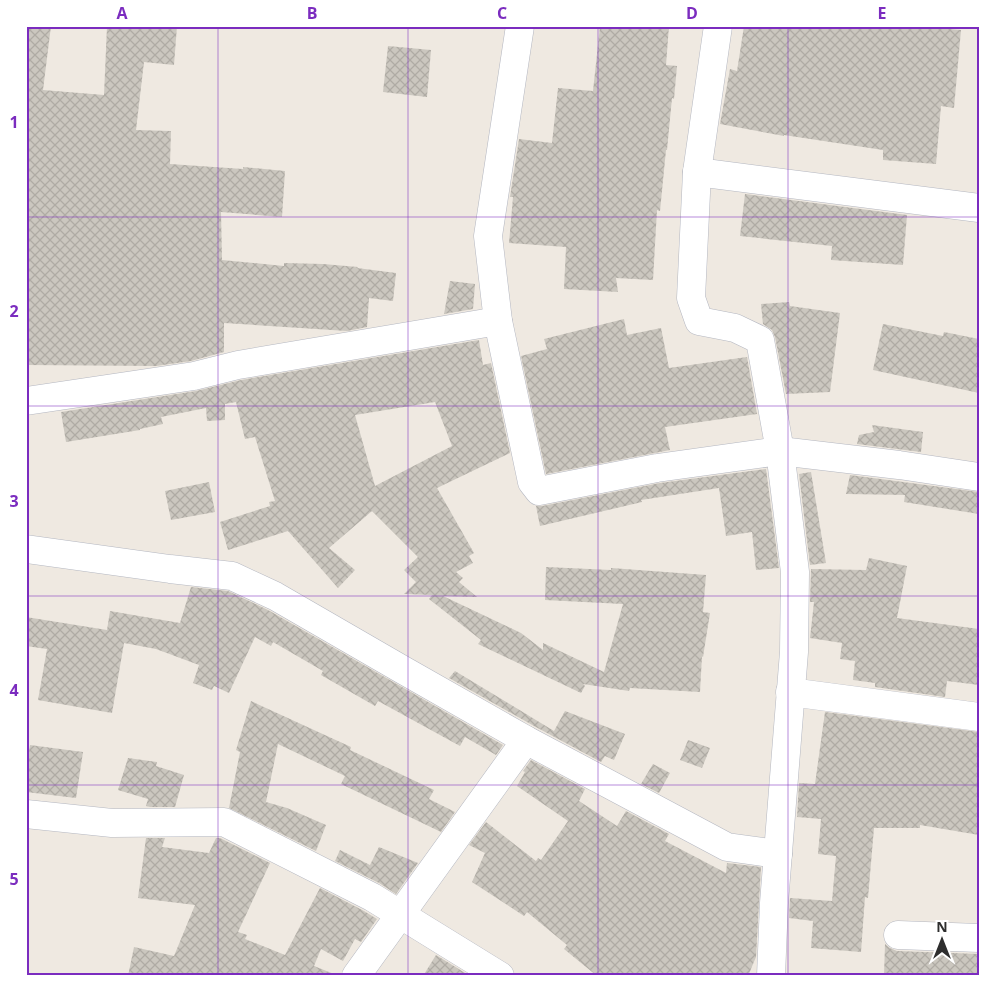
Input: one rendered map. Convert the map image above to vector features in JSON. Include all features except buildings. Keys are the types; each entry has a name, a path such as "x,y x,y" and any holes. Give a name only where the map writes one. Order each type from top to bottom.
{"street":[{"path":"520,26 488,236 498,321 532,482 539,491 657,468 780,451 979,477"},
{"path":"718,26 697,172 690,298 699,321 735,328 760,340 780,451 795,572 794,652 774,903 771,976"},
{"path":"697,172 979,208"},
{"path":"26,401 194,376 238,364 498,321"},
{"path":"26,549 232,576 275,596 526,740 727,847 778,854"},
{"path":"790,692 979,717"},
{"path":"356,976 526,740"},
{"path":"26,814 112,823 224,822 372,897 500,976"},
{"path":"898,935 979,938"}]}
